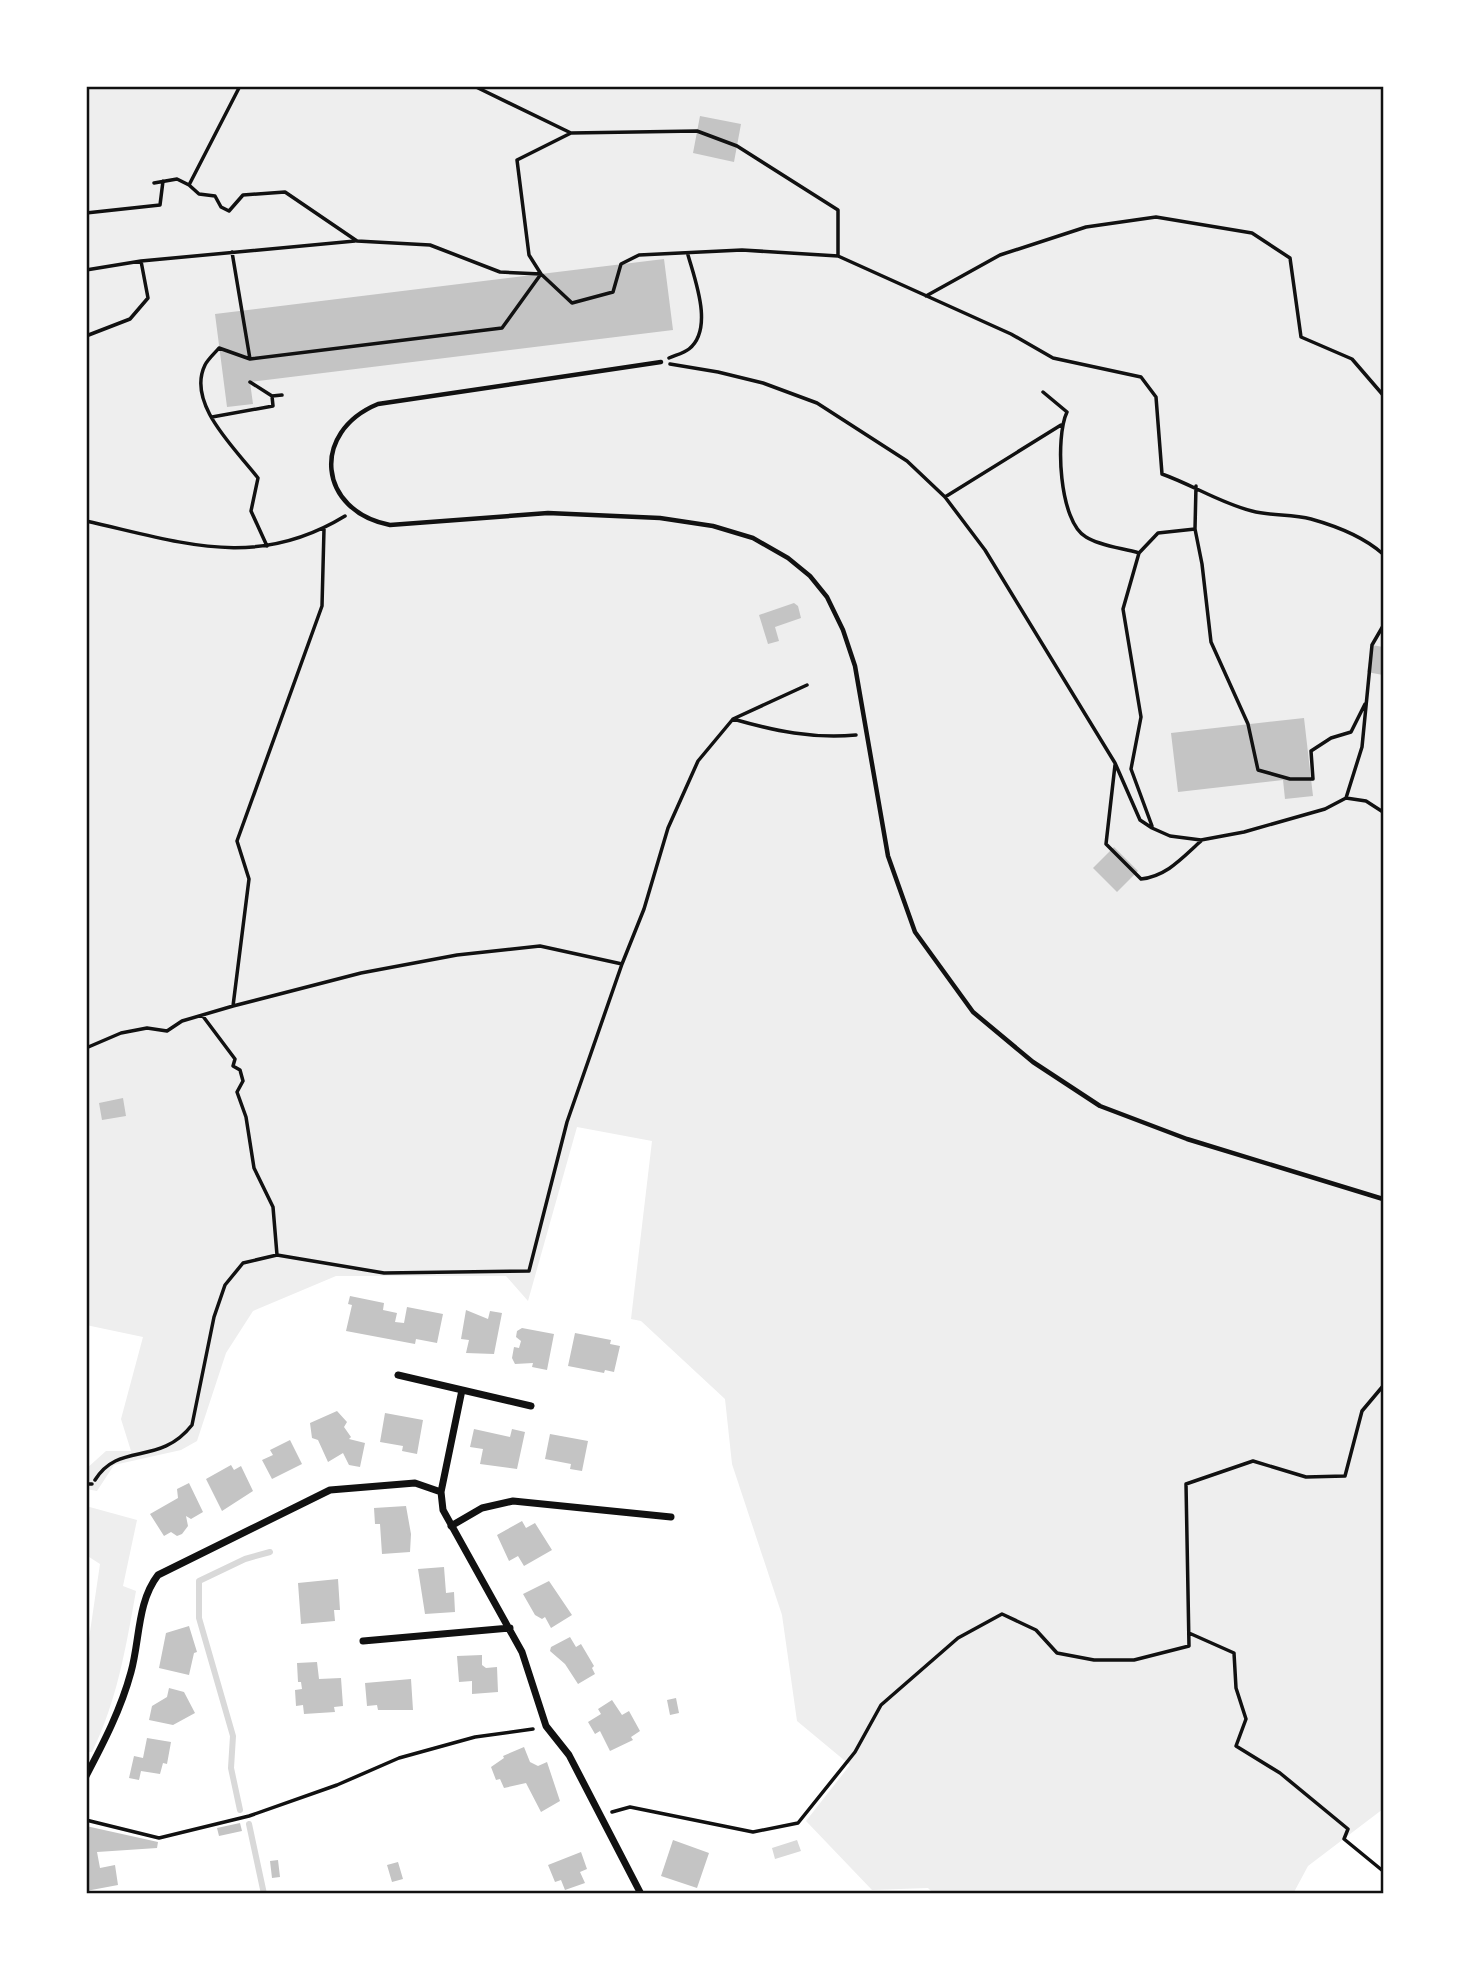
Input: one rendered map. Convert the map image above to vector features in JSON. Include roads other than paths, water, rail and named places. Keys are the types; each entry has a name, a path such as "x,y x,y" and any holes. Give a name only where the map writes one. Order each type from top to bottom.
{"street":[{"path":"398,1375 531,1406"},
{"path":"462,1390 441,1492 443,1510 522,1652 546,1726 569,1755 585,1791 602,1815 641,1894"},
{"path":"86,1776 113,1725 131,1672 147,1590 158,1575 330,1490 415,1483 441,1492"},
{"path":"451,1526 482,1508 513,1500 671,1517"},
{"path":"363,1641 510,1628"}],"lane":[{"path":"661,362 378,404 360,412 346,424 336,441 331,460 333,479 340,497 353,512 370,521 390,525 548,513 619,514 713,526 753,538 788,558 810,576 827,597 844,630 855,666 888,856 915,932 973,1012 1033,1062 1100,1105 1187,1139 1383,1199"}],"waterway":[{"path":"240,1810 231,1768 233,1736 199,1618 199,1581 245,1559 270,1552"},
{"path":"249,1824 264,1894"}]}
